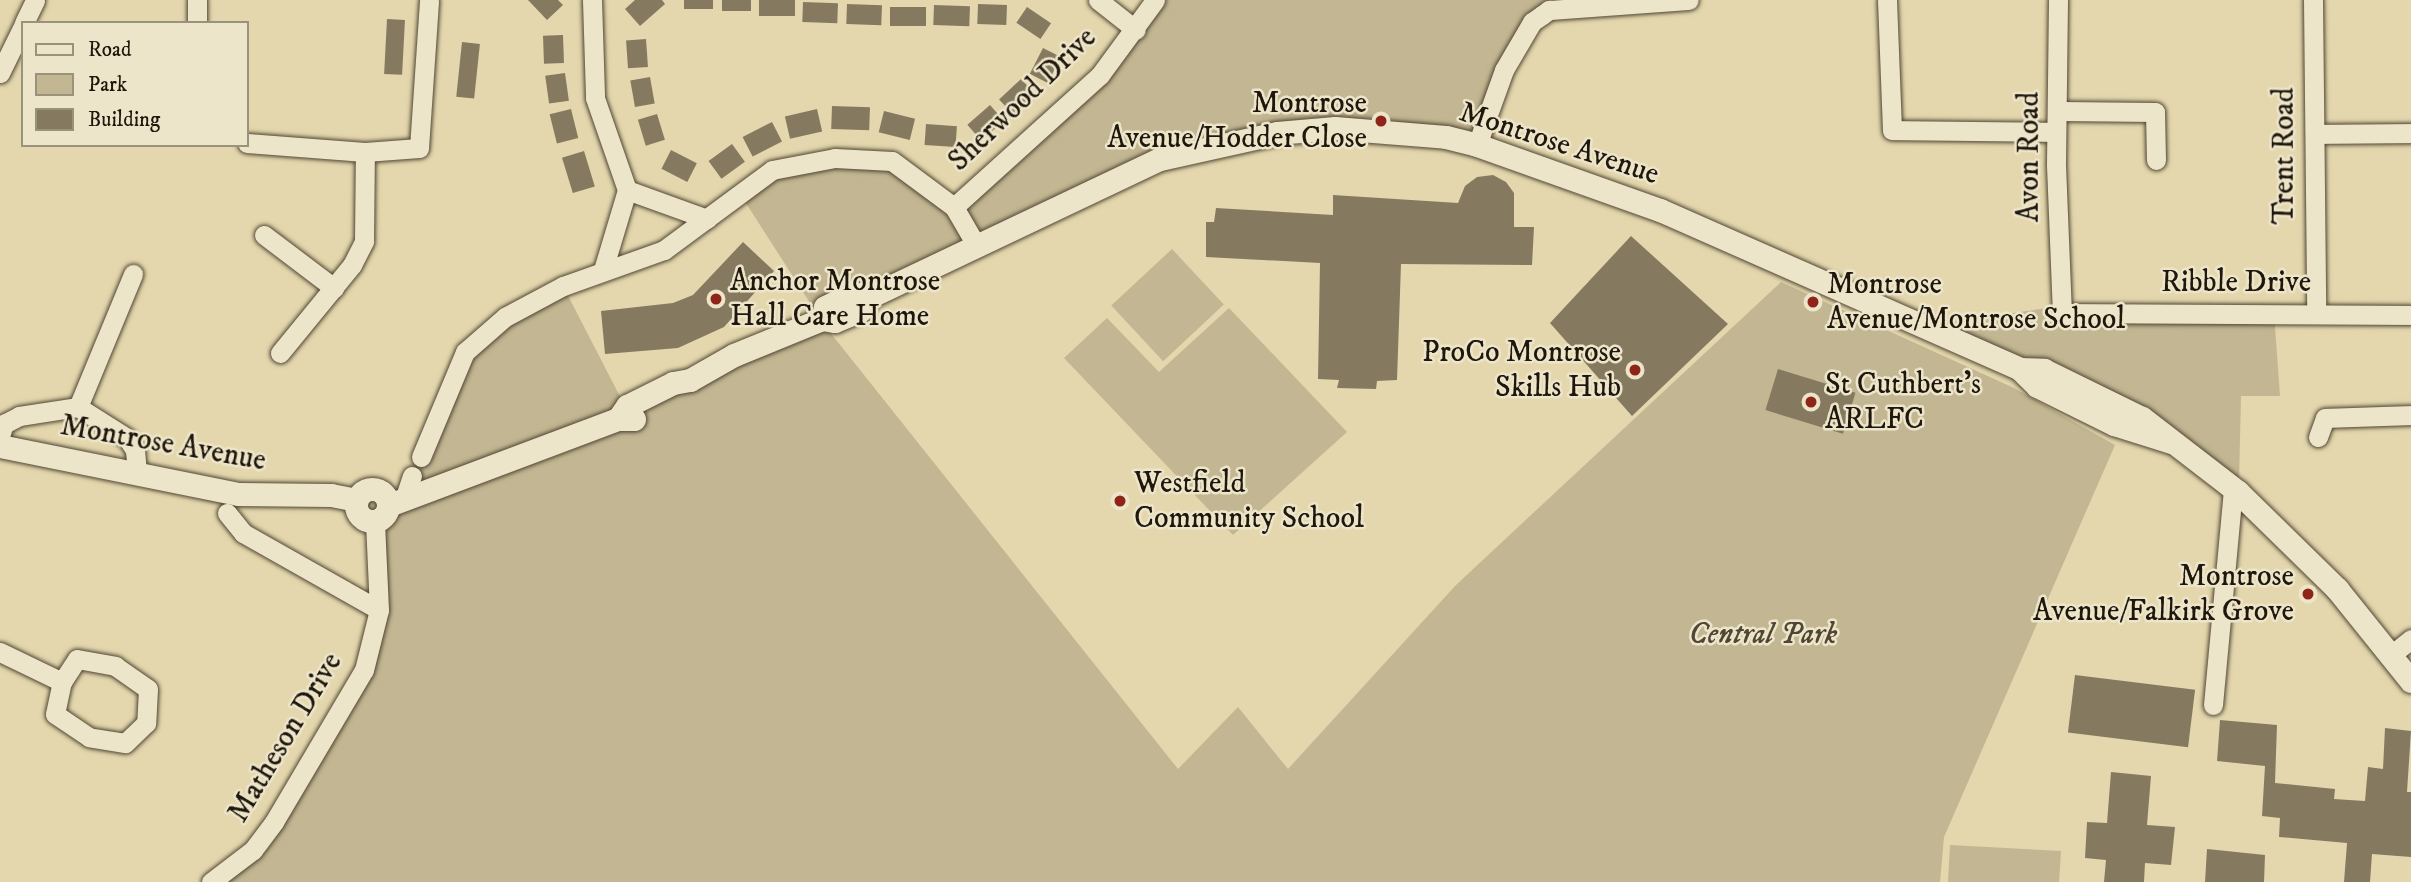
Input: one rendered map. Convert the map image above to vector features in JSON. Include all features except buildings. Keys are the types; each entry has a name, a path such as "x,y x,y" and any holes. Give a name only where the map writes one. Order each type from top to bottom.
{"street":[{"path":"25,21 35,0"},
{"path":"197,0 197,21"},
{"path":"248,143 365,152 419,148 429,0"},
{"path":"592,0 595,98 627,190 603,270"},
{"path":"1098,0 1136,30"},
{"name":"Sherwood Drive","path":"954,207 1100,75 1136,30 1155,0"},
{"path":"1477,145 1504,70 1532,22 1549,10 1689,0"},
{"path":"1887,0 1892,130 2056,132"},
{"name":"Avon Road","path":"2058,0 2060,110 2056,132 2062,313"},
{"name":"Trent Road","path":"2313,0 2316,312"},
{"path":"0,73 21,30"},
{"path":"2060,110 2155,112 2156,160"},
{"name":"Montrose Avenue","path":"0,446 238,494 331,495 357,500 360,516 396,499 497,467 618,419 636,419 681,396 690,380 734,355 822,319 825,307 854,293 869,298 1110,180 1160,159 1220,143 1335,128 1391,131 1477,145 1660,210 2020,369 2037,386 2114,424 2171,442 2233,488 2312,562 2411,681"},
{"path":"2315,134 2411,134"},
{"path":"280,353 334,288 364,241 365,152"},
{"path":"421,457 464,352 505,317 603,270 664,250 772,170 835,158 892,161 954,207 976,245"},
{"path":"627,190 706,219"},
{"path":"264,235 334,288"},
{"path":"78,407 133,274"},
{"name":"Ribble Drive","path":"2062,313 2316,312 2411,315"},
{"path":"0,436 4,424 19,416 78,407 127,438 135,450 137,475"},
{"path":"2318,437 2325,418 2411,415"},
{"path":"2213,705 2233,488"},
{"name":"Matheson Drive","path":"211,882 253,850 274,822 364,670 379,610 396,499"},
{"name":"Montrose Avenue","path":"227,513 243,533 379,610"},
{"path":"2390,656 2411,639"},
{"path":"0,652 62,682"},
{"path":"77,659 115,666 148,689 146,723 125,743 89,737 55,714 62,682 77,659"}],"green space":[{"name":"Central Park","path":"1150,0 1692,0 1543,15 1477,145 1335,128 1160,159 821,321 1178,769 1238,707 1288,769 1456,585 1781,282 2014,388 2115,445 1944,837 1940,882 211,882 253,850 376,633 385,533 436,442 465,352 563,286 629,414 821,320 740,194 815,162 908,171 954,207 1046,126"},
{"path":"1172,249 1224,305 1163,361 1111,306"},
{"path":"2054,307 2274,313 2280,396 2241,396 2239,483 2171,442 1925,326"},
{"path":"1229,308 1347,432 1233,535 1064,358 1107,318 1159,372"},
{"path":"1950,845 2061,851 2059,882 1948,882"}],"place":[{"name":"Montrose Avenue/Hodder Close","path":"1381,121"},
{"name":"Anchor Montrose Hall Care Home","path":"716,299"},
{"name":"Montrose Avenue/Montrose School","path":"1813,302"},
{"name":"ProCo Montrose Skills Hub","path":"1635,370"},
{"name":"St Cuthbert's ARLFC","path":"1811,402"},
{"name":"Westfield Community School","path":"1120,501"},
{"name":"Montrose Avenue/Falkirk Grove","path":"2308,594"}]}
